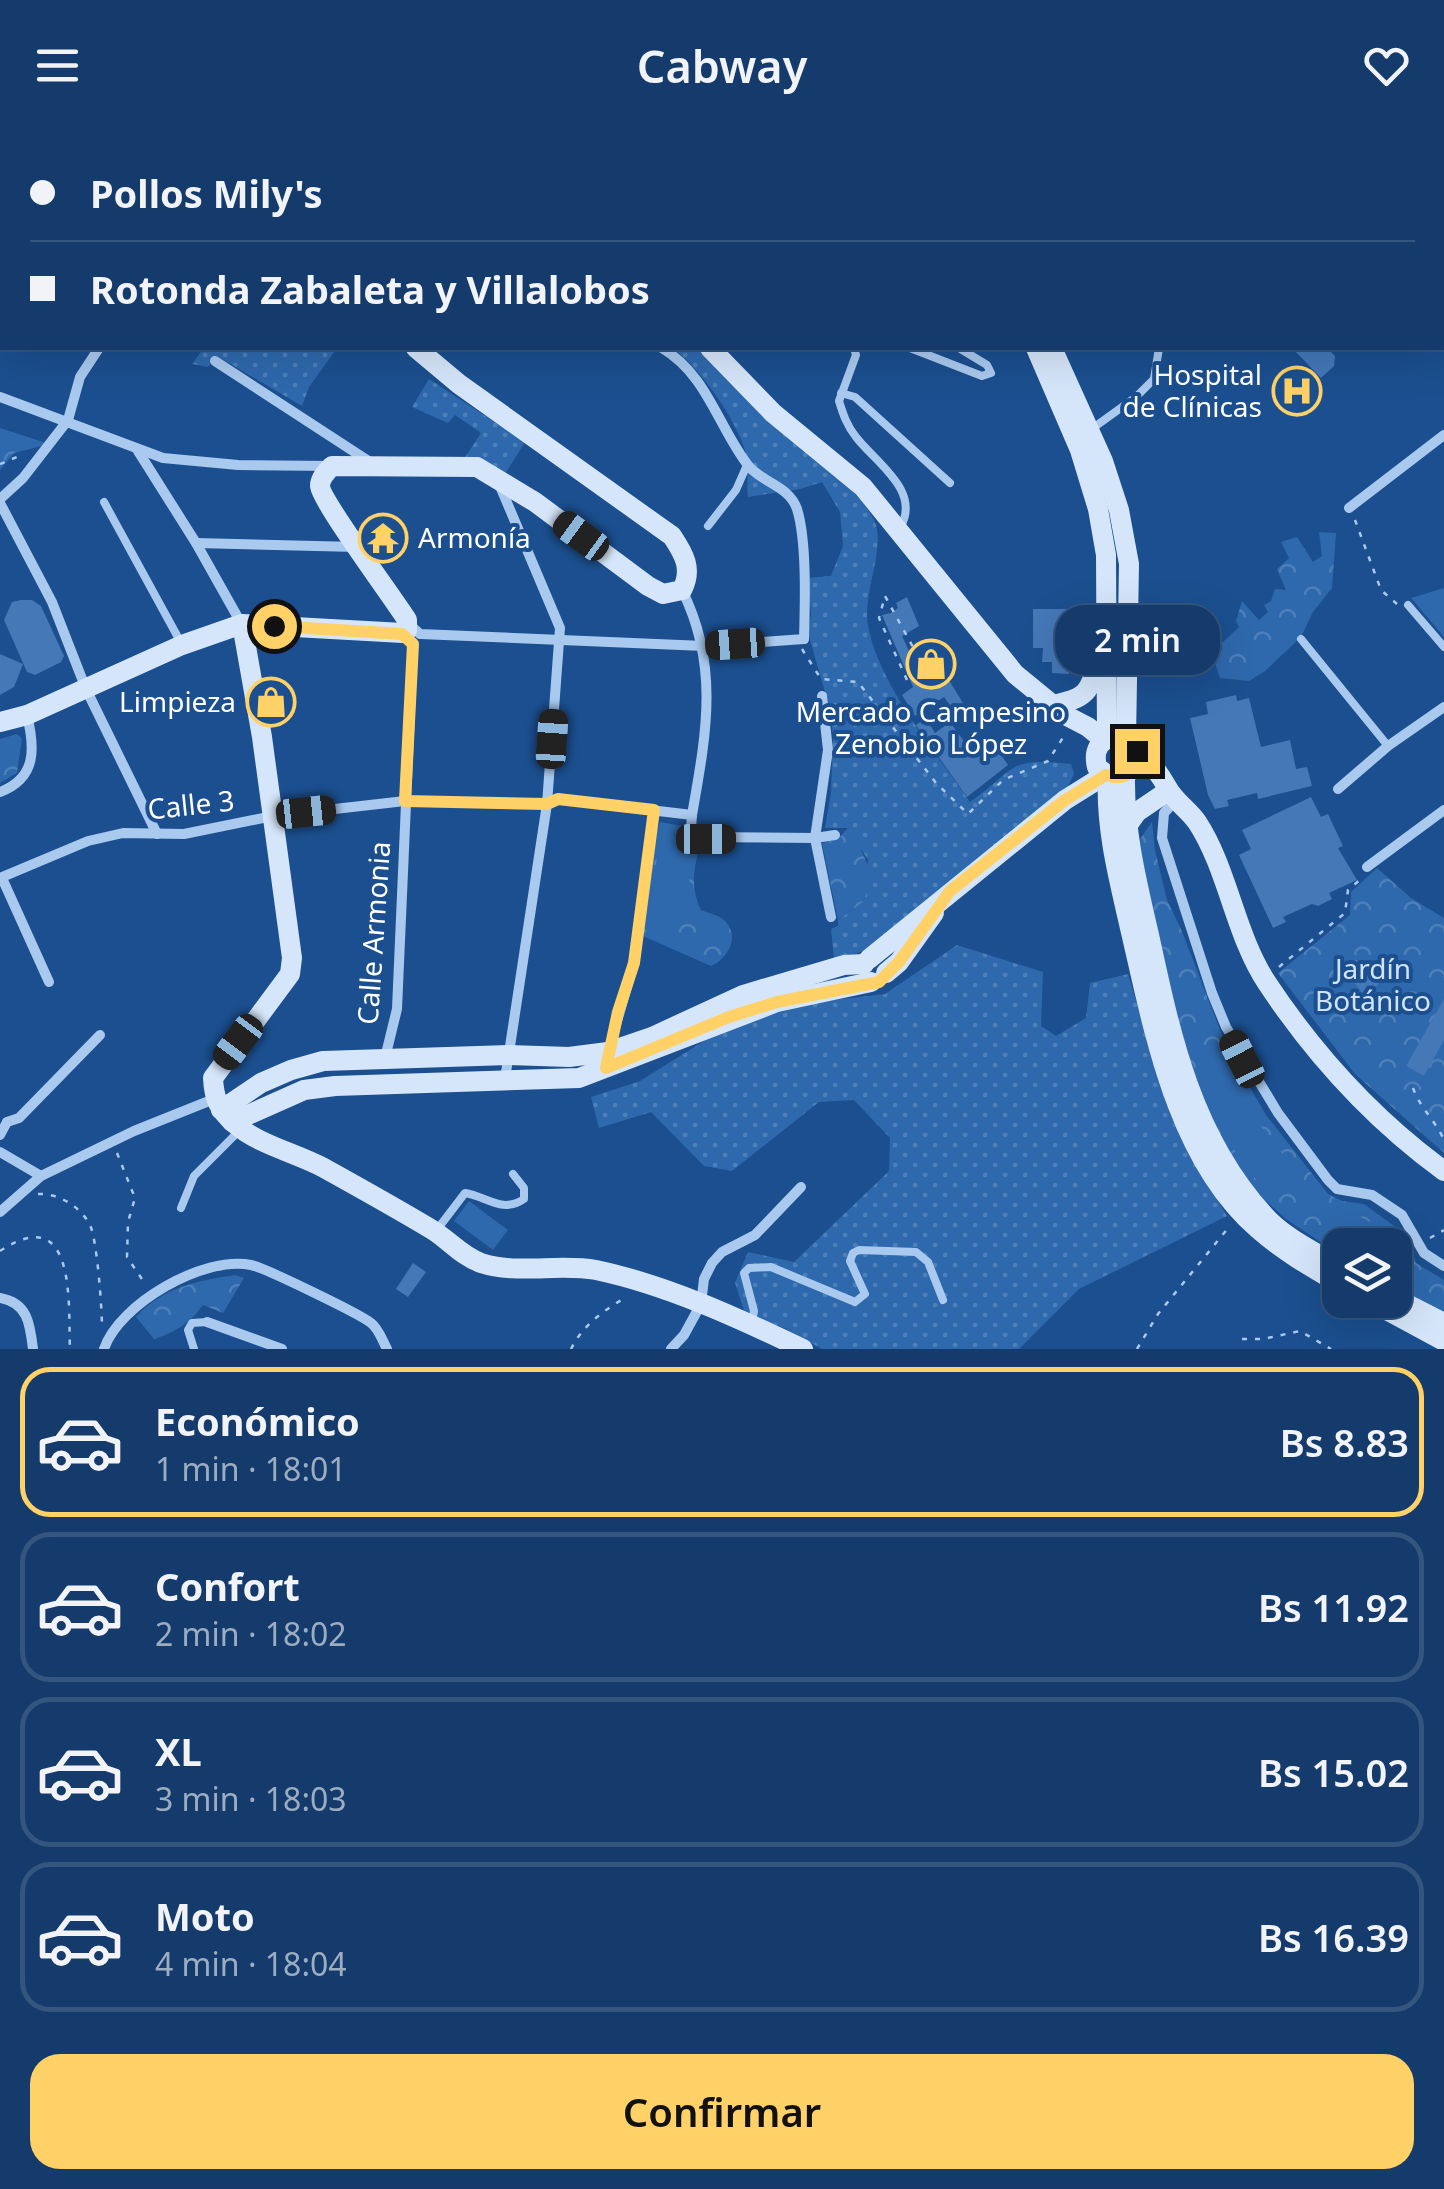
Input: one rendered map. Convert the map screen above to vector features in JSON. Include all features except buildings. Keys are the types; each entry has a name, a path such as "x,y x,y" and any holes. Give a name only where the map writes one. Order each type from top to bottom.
{"main road":[{"path":"406,629 320,486 323,475 332,466 477,467 496,476 663,594 682,590 688,579 684,553 672,536 458,384 418,350"},
{"path":"712,350 773,413 863,487 1014,674 1063,715 1088,726 1113,758 1163,779 1196,821 1264,979 1286,1010 1344,1086 1444,1171"},
{"path":"1037,350 1080,450 1098,509 1106,555 1105,636 1117,822 1146,996 1174,1095 1193,1140 1244,1214 1293,1257 1322,1274"},
{"path":"1053,350 1119,510 1128,564 1113,758"},
{"path":"0,722 28,715 182,645 242,624 406,629"},
{"path":"242,624 292,958 290,974 213,1078 227,1115 436,1231 480,1262 506,1267 592,1269 701,1304 803,1349"},
{"path":"1063,715 1089,690 1105,636"},
{"path":"227,1115 304,1090 366,1084 579,1078 652,1037 744,995 844,965 872,970 950,891 1065,800 1075,781 1113,758"},
{"path":"1117,822 1172,795"},
{"path":"1065,800 1098,808 1117,822 1176,1055 1218,1154 1267,1219 1322,1255"},
{"path":"227,1115 262,1083 323,1062 509,1055 607,1060"},
{"path":"1412,1306 1444,1322"},
{"path":"1401,1318 1444,1341"}],"street":[{"path":"97,350 80,377 68,420 0,501 52,602 86,689 157,834"},
{"path":"406,629 420,634 704,646 804,639 806,602 796,508 788,492 764,480 747,464 698,380 664,350"},
{"path":"215,361 376,465"},
{"path":"0,397 164,458 238,465 332,466"},
{"path":"1349,508 1444,434"},
{"path":"138,451 242,624"},
{"path":"496,476 560,628 547,804 505,1079"},
{"path":"196,542 358,547"},
{"path":"682,590 704,646 708,718 691,829 696,837 706,839 835,835"},
{"name":"Calle Armonia","path":"366,1084 397,1009 413,644 406,629"},
{"path":"822,696 828,750 815,838 830,917"},
{"path":"1338,788 1388,746 1444,707"},
{"path":"0,792 15,786 29,768 32,735 28,715"},
{"path":"1172,795 1164,813 1162,838 1212,993 1242,1059 1336,1189 1372,1195 1402,1214 1424,1253 1444,1266"},
{"name":"Calle 3","path":"1,878 88,840 123,833 184,834 273,816 405,801 547,804 558,799 692,815"},
{"path":"607,1060 634,963 654,810"},
{"path":"1367,867 1444,810"},
{"path":"1,878 47,978"},
{"path":"0,1136 4,1116 20,1118 100,1035"},
{"path":"0,1212 42,1176 111,1142 227,1115"},
{"path":"0,1152 42,1176"},
{"path":"671,1349 684,1335 701,1304 704,1278 712,1263 722,1252 755,1235 801,1188"},
{"path":"104,1349 123,1320 174,1280 199,1271 251,1265 370,1322 387,1349"},
{"path":"0,1298 12,1300 26,1315 32,1349"},
{"path":"207,1322 282,1349"}],"lane":[{"path":"855,350 839,401 849,428 892,476 907,500 908,515 898,532"},
{"path":"915,350 982,376 991,373 987,365 962,350"},
{"path":"1089,430 1154,379 1159,350"},
{"path":"841,393 863,404 950,483"},
{"path":"708,526 736,490 747,464"},
{"path":"104,502 182,645"},
{"path":"1408,604 1444,647"},
{"path":"1302,640 1388,746"},
{"path":"181,1208 227,1115"},
{"path":"436,1231 465,1193 495,1204 517,1204 524,1199 524,1188 513,1174"},
{"path":"752,1326 754,1311 744,1274 749,1268 771,1267 855,1302 865,1294 850,1261 859,1250 916,1252 928,1262 944,1300"},
{"path":"194,1349 188,1330 192,1323 207,1322"}],"path":[{"path":"0,464 49,444"},
{"path":"1349,508 1381,590 1394,604 1408,604"},
{"path":"925,669 884,596 880,618 907,680 925,669 936,662"},
{"path":"796,639 821,679 858,682 936,783 968,814 1003,780 1048,762 1063,715"},
{"path":"1278,968 1345,913 1348,890 1362,879 1367,867"},
{"path":"1413,1088 1419,1104 1437,1124 1444,1140"},
{"path":"111,1142 135,1198 128,1222 127,1257 152,1294"},
{"path":"22,1194 50,1193 70,1203 91,1226 102,1331"},
{"path":"1137,1349 1226,1229 1244,1214"},
{"path":"1420,1243 1444,1230"},
{"path":"0,1250 32,1237 48,1241 57,1250 68,1272 70,1349"},
{"path":"570,1349 606,1308 647,1286"},
{"path":"1242,1339 1300,1331 1331,1349"}],"green space":[{"path":"202,350 336,350 309,387 302,406 217,356 208,367 192,364"},
{"path":"674,350 700,350 712,359 834,472 868,510 878,543 867,612 874,647 910,717 970,802 1023,764 1071,764 1074,774 1067,788 874,948 834,960 831,929 863,902 868,860 848,828 825,828 833,737 830,709 808,633 808,578 831,576 843,546 840,512 822,482 748,497 743,444 728,413"},
{"path":"429,379 525,442 505,474 464,459 481,433 455,415 448,423 412,407"},
{"path":"0,428 49,444 14,453 0,470"},
{"path":"1319,532 1336,533 1332,588 1313,612 1301,637 1249,681 1220,678 1212,654 1222,650 1222,643 1239,627 1236,621 1242,601 1259,620 1268,612 1264,605 1271,601 1275,589 1286,590 1277,569 1289,558 1281,542 1297,537 1313,562 1322,556"},
{"path":"1444,588 1444,637 1411,598"},
{"path":"17,734 22,739 17,773 0,783 0,739"},
{"path":"660,822 687,827 684,846 699,849 694,880 701,910 722,918 732,933 727,953 711,966 643,936 653,843"},
{"path":"1152,822 1167,900 1227,1048 1266,1115 1328,1194 1364,1204 1397,1228 1322,1228 1322,1243 1286,1219 1244,1179 1220,1141 1175,1023 1140,839"},
{"path":"848,828 860,832 861,850 873,876 863,902 838,920 822,843 839,838"},
{"path":"658,848 693,852 685,915 651,911"},
{"name":"Jardín Botánico","path":"1377,868 1411,898 1444,918 1444,1153 1355,1074 1278,973 1350,915 1351,892"},
{"path":"957,945 1043,972 1041,1026 1056,1036 1086,1018 1090,983 1128,974 1171,1114 1227,1216 1079,1289 1019,1349 822,1349 745,1313 735,1283 748,1252 794,1262 889,1171 890,1138 854,1100 819,1102 732,1171 704,1166 651,1112 599,1128 591,1097 640,1081 712,1036 800,1004 885,994"},
{"path":"1231,1069 1255,1115 1226,1131 1202,1085"},
{"path":"1260,1125 1296,1172 1267,1194 1232,1147"},
{"path":"469,1201 508,1230 493,1250 454,1221"},
{"path":"1349,1211 1382,1228 1340,1228"},
{"path":"1412,1252 1416,1263 1444,1280 1444,1313 1412,1295"},
{"path":"235,1275 244,1278 223,1313 203,1305 182,1326 154,1339 136,1317 169,1292"}],"place":[{"name":"Hospital de Clínicas","path":"1297,391"},
{"name":"Armonía","path":"383,538"},
{"name":"Mercado Campesino Zenobio López","path":"931,664"},
{"name":"Limpieza","path":"271,702"}],"route":[{"path":"274,626 402,634 413,644 405,801 547,804 558,799 654,810 634,963 606,1068 729,1017 777,1002 879,982 899,962 950,891 1065,800 1106,775 1128,775 1137,763 1137,751"}]}
